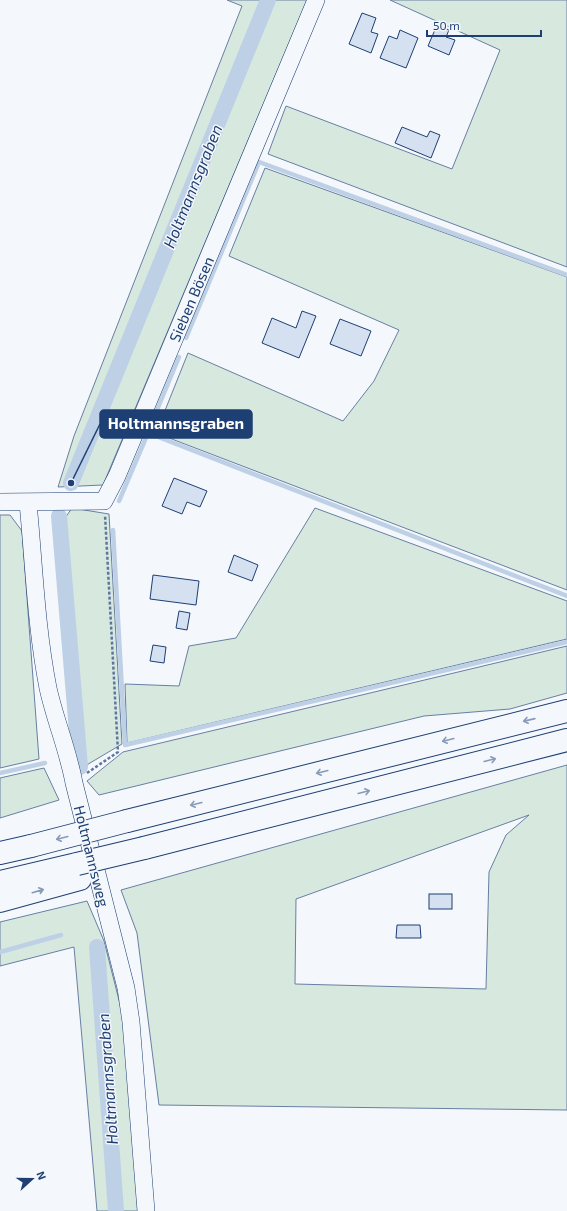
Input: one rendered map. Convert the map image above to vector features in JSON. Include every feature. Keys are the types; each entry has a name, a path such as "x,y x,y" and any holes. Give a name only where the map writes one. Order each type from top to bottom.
{"highway":[{"path":"0,851 31,846 567,711"},
{"path":"0,901 79,871 145,854 272,816 567,740"},
{"path":"0,882 79,871"}],"street":[{"name":"Sieben Bösen","path":"104,501 118,476 316,0"},
{"path":"0,502 28,503 104,501"},
{"name":"Holtmannsweg","path":"28,503 39,620 48,689 69,756 74,783 126,988 131,1022 146,1211"}],"path":[{"path":"74,783 118,752 104,501"}],"shaded area":[{"path":"227,0 307,0 103,485 58,487 74,436 242,6"},
{"path":"390,0 567,0 567,267 268,154 286,106 452,169 500,50"},
{"path":"265,168 567,277 567,590 156,433 188,353 343,421 374,381 399,330 229,256"},
{"path":"72,508 109,514 122,744 85,766 65,518"},
{"path":"315,508 567,601 567,639 127,743 125,684 179,686 189,646 236,638"},
{"path":"0,515 10,515 22,531 39,759 0,768"},
{"path":"567,646 567,693 510,709 424,716 99,795 87,781 123,752"},
{"path":"567,765 567,1110 159,1105 137,933 121,890","holes":["529,815 506,835 489,872 486,989 295,984 296,899"]},
{"path":"44,768 59,800 0,818 0,778"},
{"path":"87,901 104,941 123,1016 138,1211 97,1211 74,947 0,966 0,922"}],"building":[{"path":"362,13 376,18 371,32 378,34 371,53 349,44"},
{"path":"437,25 449,30 446,37 455,40 449,55 428,46"},
{"path":"400,30 418,38 406,68 380,58 389,36 397,39"},
{"path":"402,127 427,137 430,131 440,135 431,158 395,143"},
{"path":"302,311 316,316 299,358 262,343 272,318 296,328"},
{"path":"340,319 371,331 361,356 330,344"},
{"path":"174,478 207,491 200,507 187,502 182,514 162,506"},
{"path":"234,555 258,565 252,581 228,572"},
{"path":"153,575 199,581 196,605 150,599"},
{"path":"179,611 190,613 187,630 176,628"},
{"path":"153,645 166,647 164,663 150,661"},
{"path":"429,894 452,894 452,909 429,909"},
{"path":"397,925 420,925 421,938 396,938"}],"waterway":[{"name":"Holtmannsgraben","path":"71,483 268,0"},
{"path":"186,338 259,162 567,275"},
{"path":"157,410 179,357"},
{"path":"119,501 148,433 567,596"},
{"name":"Holtmannsgraben","path":"59,516 80,767"},
{"path":"113,530 125,745 567,642"},
{"path":"0,773 45,763"},
{"path":"0,952 61,935"},
{"name":"Holtmannsgraben","path":"97,947 116,1211"}],"place":[{"name":"Holtmannsgraben","path":"71,483"}]}
